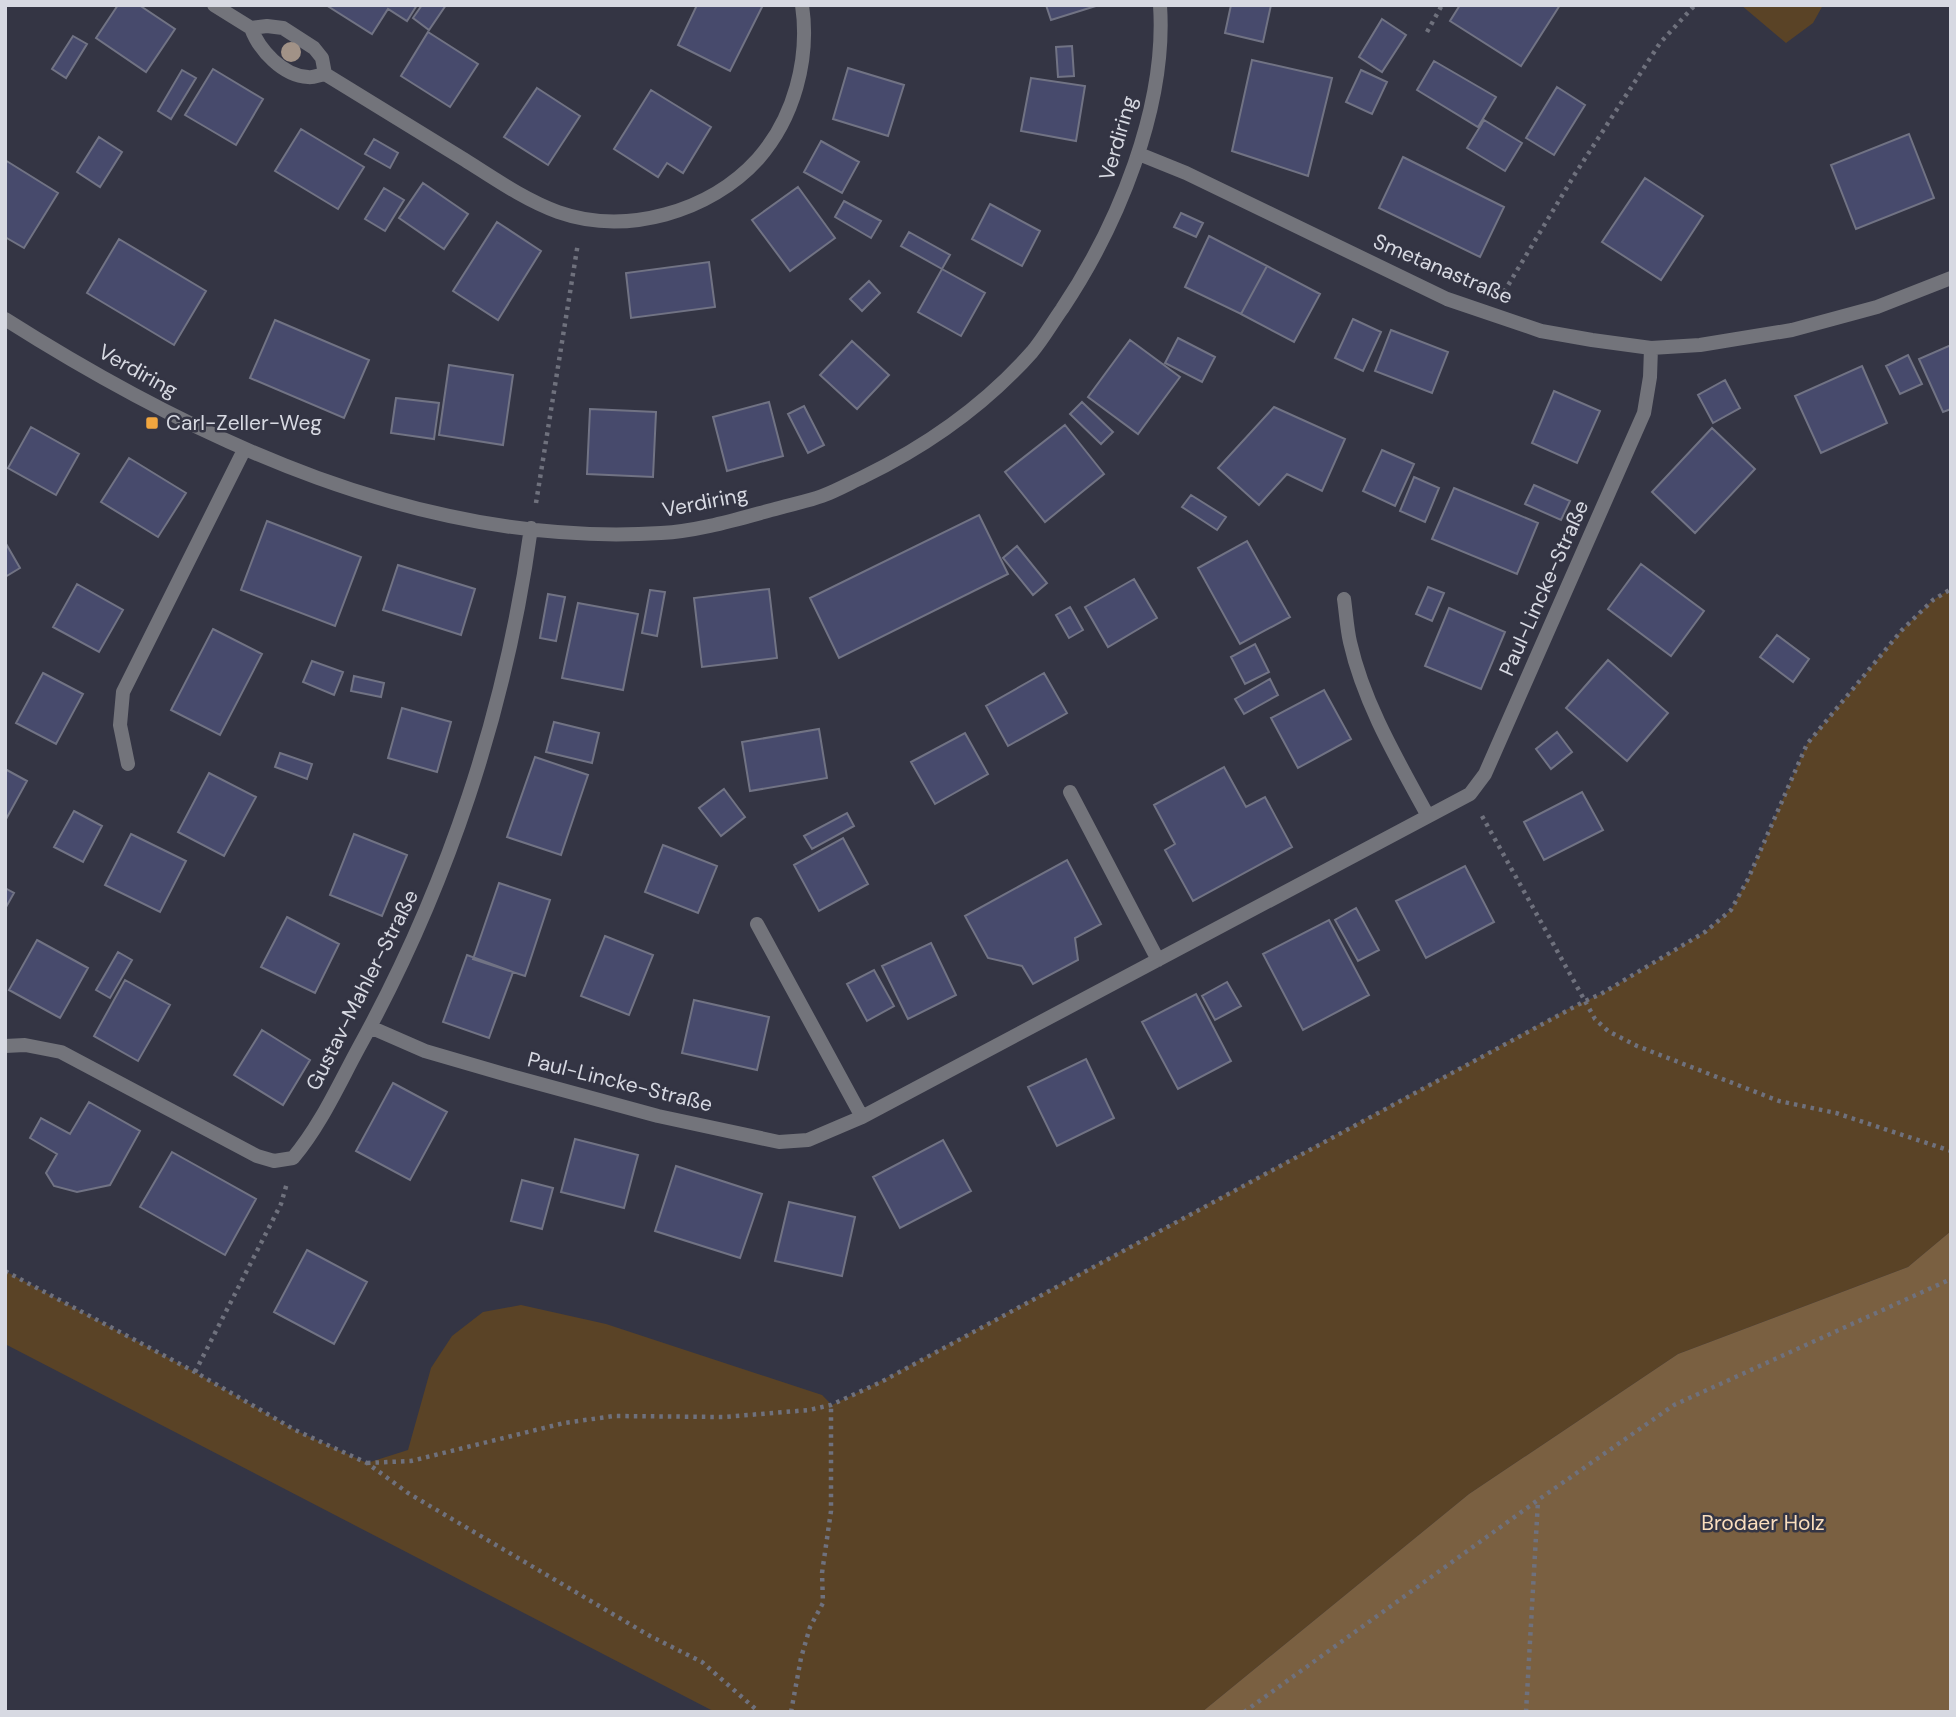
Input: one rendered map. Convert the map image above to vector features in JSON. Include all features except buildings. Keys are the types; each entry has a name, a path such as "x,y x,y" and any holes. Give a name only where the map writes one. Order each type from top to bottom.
{"street":[{"path":"214,5 251,28 283,28 314,48 322,58 325,74"},
{"path":"251,28 256,43 266,56 297,75 310,78 325,74 538,204 581,218 608,221 673,213 703,201 752,166 768,148 794,94 802,67 802,5"},
{"name":"Verdiring","path":"5,319 122,387 244,450 401,504 469,520 579,535 652,534 712,524 824,496 905,456 983,401 1034,350 1085,272 1116,213 1139,155 1153,94 1162,28 1160,5"},
{"name":"Smetanastraße","path":"1139,155 1186,173 1447,299 1541,331 1651,348 1700,345 1792,330 1877,307 1951,278"},
{"name":"Paul-Lincke-Straße","path":"370,1027 425,1051 499,1072 658,1116 779,1142 808,1140 862,1117 1469,794 1485,774 1644,413 1650,377 1651,348"},
{"path":"128,764 120,725 123,692 244,450"},
{"name":"Gustav-Mahler-Straße","path":"293,1158 307,1141 370,1027 433,896 489,730 516,615 531,528"},
{"path":"1344,599 1350,642 1368,698 1428,816"},
{"path":"1070,792 1158,960"},
{"path":"757,924 862,1117"},
{"path":"5,1046 25,1045 61,1052 257,1156 274,1161 293,1158"}],"path":[{"path":"1427,32 1442,5"},
{"path":"1489,314 1574,174 1660,43 1695,5"},
{"path":"531,528 581,218"},
{"path":"368,1463 411,1461 564,1423 614,1416 724,1417 809,1410 831,1405 881,1381 1601,994 1705,932 1731,909 1748,879 1807,744 1902,630 1933,600 1951,589"},
{"path":"1469,794 1595,1019 1608,1031 1637,1046 1779,1101 1836,1114 1951,1151"},
{"path":"195,1372 281,1204 293,1158"},
{"path":"5,1271 195,1372 295,1430 368,1463 408,1493 650,1636 702,1662 759,1712"},
{"path":"1244,1712 1674,1405 1951,1279"},
{"path":"791,1712 810,1627 822,1603 822,1573 831,1511 831,1405"},
{"path":"1526,1712 1538,1500"}],"shaded area":[{"path":"1741,5 1823,5 1813,23 1786,43"},
{"path":"1951,589 1951,1231 1908,1267 1678,1354 1469,1494 1202,1712 715,1712 5,1344 5,1271 195,1372 295,1430 367,1463 408,1450 431,1368 452,1336 483,1312 521,1305 606,1324 822,1395 832,1405 1566,1010 1601,994 1705,932 1731,910 1748,879 1807,744 1902,630 1933,600"}],"green space":[{"name":"Brodaer Holz","path":"1951,1231 1951,1712 1202,1712 1469,1494 1678,1354 1908,1267"}],"place":[{"name":"Carl-Zeller-Weg","path":"152,423"}]}
